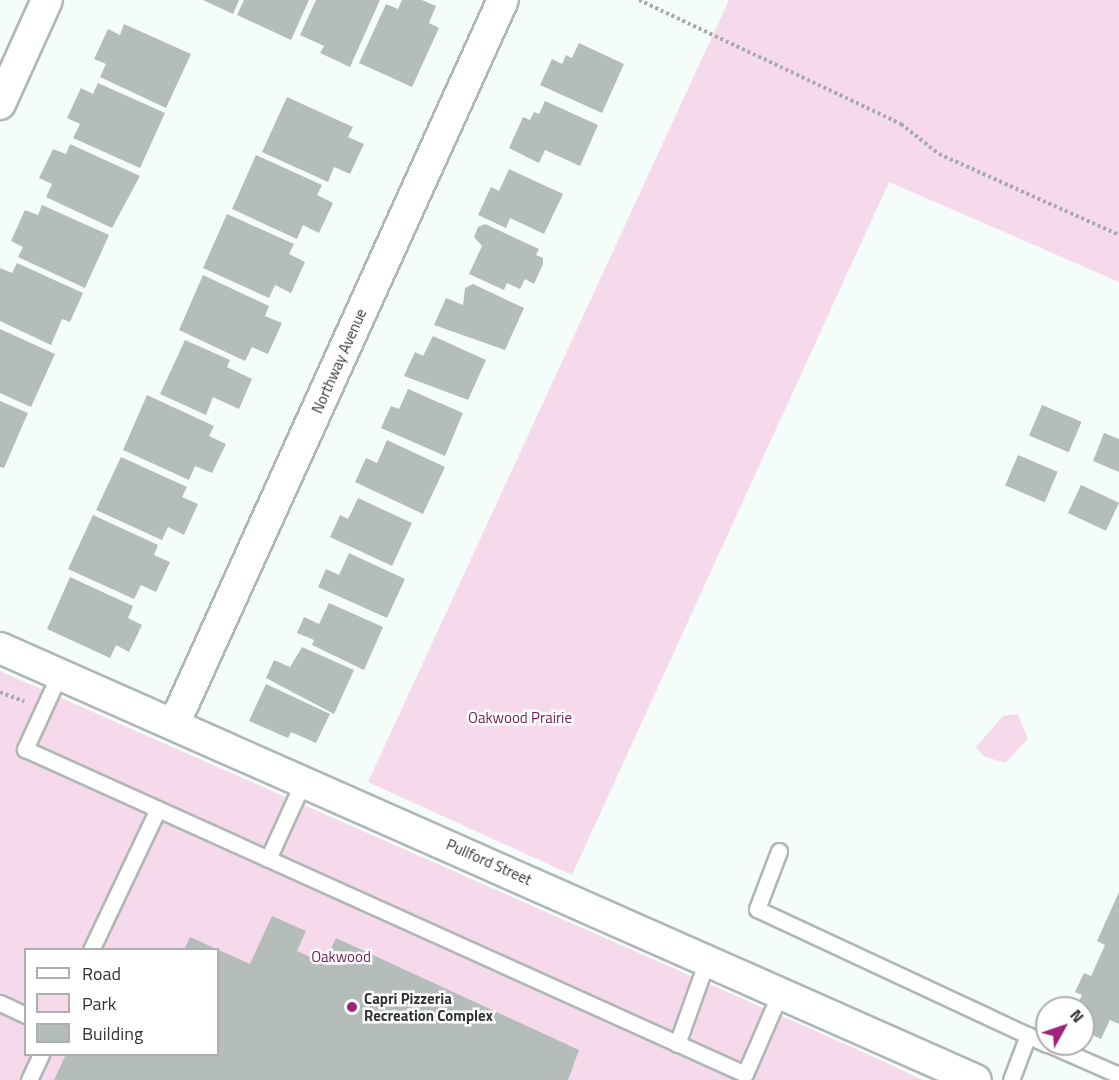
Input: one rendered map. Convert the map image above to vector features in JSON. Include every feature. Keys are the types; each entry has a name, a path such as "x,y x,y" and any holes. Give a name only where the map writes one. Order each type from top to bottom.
{"street":[{"path":"0,104 47,0"},
{"name":"Northway Avenue","path":"175,722 503,0"},
{"name":"Pullford Street","path":"0,648 175,722 976,1080"}],"lane":[{"path":"60,673 25,749 677,1044 745,1074 780,993"},
{"path":"268,859 304,780"},
{"path":"92,948 158,809"},
{"path":"779,851 757,909 1035,1038"},
{"path":"677,1044 707,960"},
{"path":"0,1004 24,1014"},
{"path":"1011,1080 1028,1035"},
{"path":"29,1080 40,1056"},
{"path":"1075,1056 1119,1075"}],"path":[{"path":"639,0 901,124 939,154 1119,236"},
{"path":"0,692 23,701"}],"green space":[{"name":"Oakwood Prairie","path":"729,0 1119,0 1119,282 889,182 572,875 368,782"},
{"name":"Oakwood","path":"0,671 852,1047 923,1080 0,1080"},
{"path":"1018,714 1028,739 1005,763 983,756 976,747 1003,716"}],"building":[{"path":"203,0 239,0 233,14"},
{"path":"244,0 309,0 291,40 237,15"},
{"path":"316,0 380,0 350,67 320,53 324,46 300,35"},
{"path":"402,0 422,0 436,6 429,23 439,28 412,87 359,63 386,4 398,9"},
{"path":"124,24 191,54 166,108 100,77 106,64 94,59 108,29 120,35"},
{"path":"579,43 624,64 602,113 540,85 552,59 562,64 566,55 572,58"},
{"path":"98,83 165,113 140,168 73,138 80,124 67,118 81,88 93,94"},
{"path":"287,97 353,127 348,137 364,144 350,174 334,167 328,182 262,152"},
{"path":"545,101 598,125 580,166 545,150 539,163 509,148 523,117 530,120 534,112 539,114"},
{"path":"70,144 140,176 112,228 46,197 52,184 39,178 53,149 66,154"},
{"path":"256,155 322,185 317,195 333,203 319,233 303,225 297,239 232,209"},
{"path":"509,169 563,194 544,234 510,218 506,228 478,215 491,187 499,191"},
{"path":"42,205 109,235 85,288 18,257 23,247 11,241 25,210 38,215"},
{"path":"227,214 294,244 289,254 305,262 291,293 275,285 269,298 203,268"},
{"path":"485,224 539,249 536,255 543,258 543,264 534,284 525,279 520,289 507,283 504,290 469,274 482,246 474,237 478,227"},
{"path":"17,263 83,293 70,322 62,319 51,345 0,321 0,268 12,273"},
{"path":"203,275 269,306 265,316 282,323 268,354 252,347 245,361 179,330"},
{"path":"473,284 524,308 505,350 434,325 446,298 463,305 465,288"},
{"path":"0,329 55,354 31,407 0,393"},
{"path":"433,336 486,360 468,400 404,376 415,352 423,356"},
{"path":"185,340 230,360 227,367 252,379 239,409 213,397 206,415 160,394"},
{"path":"408,389 463,413 445,456 381,428 391,406 399,409"},
{"path":"147,395 214,426 209,436 226,444 212,473 195,466 189,480 123,450"},
{"path":"0,401 28,413 4,468 0,467"},
{"path":"1042,405 1082,422 1069,452 1029,435"},
{"path":"1104,433 1119,439 1119,472 1093,461"},
{"path":"387,440 445,467 423,514 355,482 366,458 377,463"},
{"path":"1018,455 1058,472 1045,502 1005,485"},
{"path":"121,457 187,487 182,497 198,504 184,535 168,527 162,540 96,510"},
{"path":"1081,485 1119,503 1106,531 1068,513"},
{"path":"358,498 412,523 392,566 330,537 340,515 348,519"},
{"path":"93,515 158,545 154,555 170,562 156,592 141,585 134,599 68,569"},
{"path":"349,553 405,579 387,618 318,587 326,569 339,575"},
{"path":"70,577 133,606 128,618 142,625 129,652 116,645 110,658 47,629"},
{"path":"329,603 383,627 364,670 312,645 314,640 297,633 304,617 319,624"},
{"path":"302,647 354,670 334,714 266,678 274,660 290,667"},
{"path":"266,684 330,714 316,743 291,732 288,738 249,721"},
{"path":"1119,892 1119,1024 1110,1020 1101,1039 1095,1036 1095,996 1082,996 1075,992 1084,973 1091,976 1105,945 1097,941"},
{"name":"Capri Pizzeria Recreation Complex","path":"272,916 306,931 297,951 324,963 336,938 579,1050 568,1080 54,1080 65,1056 219,1056 219,950 250,964"},
{"name":"Capri Pizzeria Recreation Complex","path":"190,937 214,948 185,948"}],"place":[{"name":"Capri Pizzeria Recreation Complex","path":"352,1007"}]}
